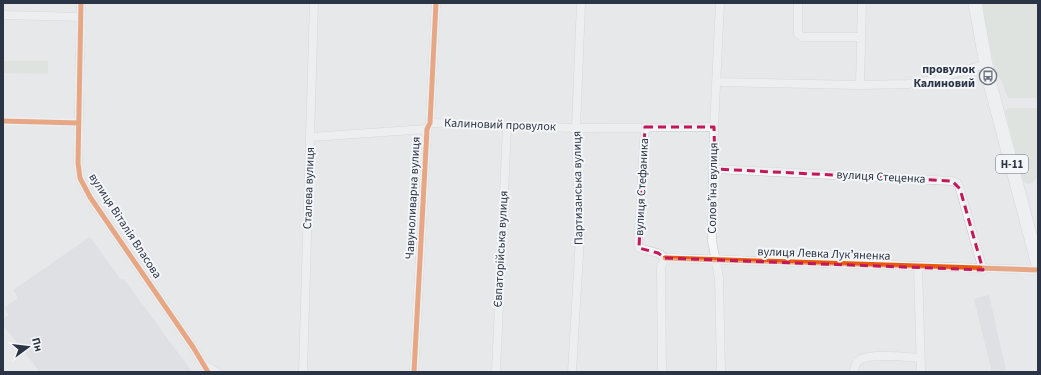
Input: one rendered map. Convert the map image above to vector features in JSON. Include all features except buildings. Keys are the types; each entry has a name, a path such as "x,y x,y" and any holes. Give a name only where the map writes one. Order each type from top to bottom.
{"main road":[{"name":"Н-11","path":"975,3 986,64 1038,265"}],"street":[{"name":"вулиця Віталія Власова","path":"81,3 78,163 80,178 90,197 207,369"},
{"name":"Сталева вулиця","path":"304,372 314,3"},
{"name":"Чавуноливарна вулиця","path":"414,372 436,3"},
{"name":"Партизанська вулиця","path":"572,372 580,237 576,128 581,3"},
{"name":"Соловʼїна вулиця","path":"720,3 714,127 715,169 712,241 719,278 721,372"},
{"path":"798,3 797,27 798,34 802,37 860,37"},
{"path":"860,85 862,3"},
{"path":"3,15 81,17"},
{"path":"716,82 860,85 908,84 934,80 986,64"},
{"name":"Калиновий провулок","path":"311,137 428,126 576,128 714,127"},
{"name":"Євпаторійська вулиця","path":"496,372 507,126"},
{"name":"вулиця Стефаника","path":"645,127 638,244 639,248 658,252 665,258"},
{"name":"вулиця Стеценка","path":"715,169 952,181 956,183 960,189 982,270"},
{"path":"662,372 660,267 665,258"},
{"name":"вулиця Левка Лукʼяненка","path":"665,258 982,270 1038,270"},
{"path":"918,267 921,372"},
{"path":"854,372 854,365 861,359 874,356 920,358"},
{"path":"207,369 217,372"}],"highlighted area":[{"path":"645,127 714,127 715,169 952,181 960,189 983,270 665,258 658,253 639,248"}],"shaded area":[{"path":"983,3 1038,3 1038,98 1008,98 1001,80 996,75 985,21"},
{"path":"3,61 48,61 48,74 3,73"},
{"path":"1008,108 1038,108 1038,176 1032,183 1027,184 1023,181 1005,111"},
{"path":"90,237 121,280 124,279 192,372 40,372 3,325 3,319 9,315 4,308 18,298 13,290"},
{"path":"989,295 1006,370 997,372 992,372 974,299"}],"cycle path":[{"path":"81,3 78,163 80,178 90,197 193,347 208,372"},
{"path":"414,372 427,129 430,123 436,3"},
{"path":"3,121 79,123"},
{"path":"665,258 1038,270"}],"place":[{"name":"провулок Калиновий","path":"988,76"}]}
